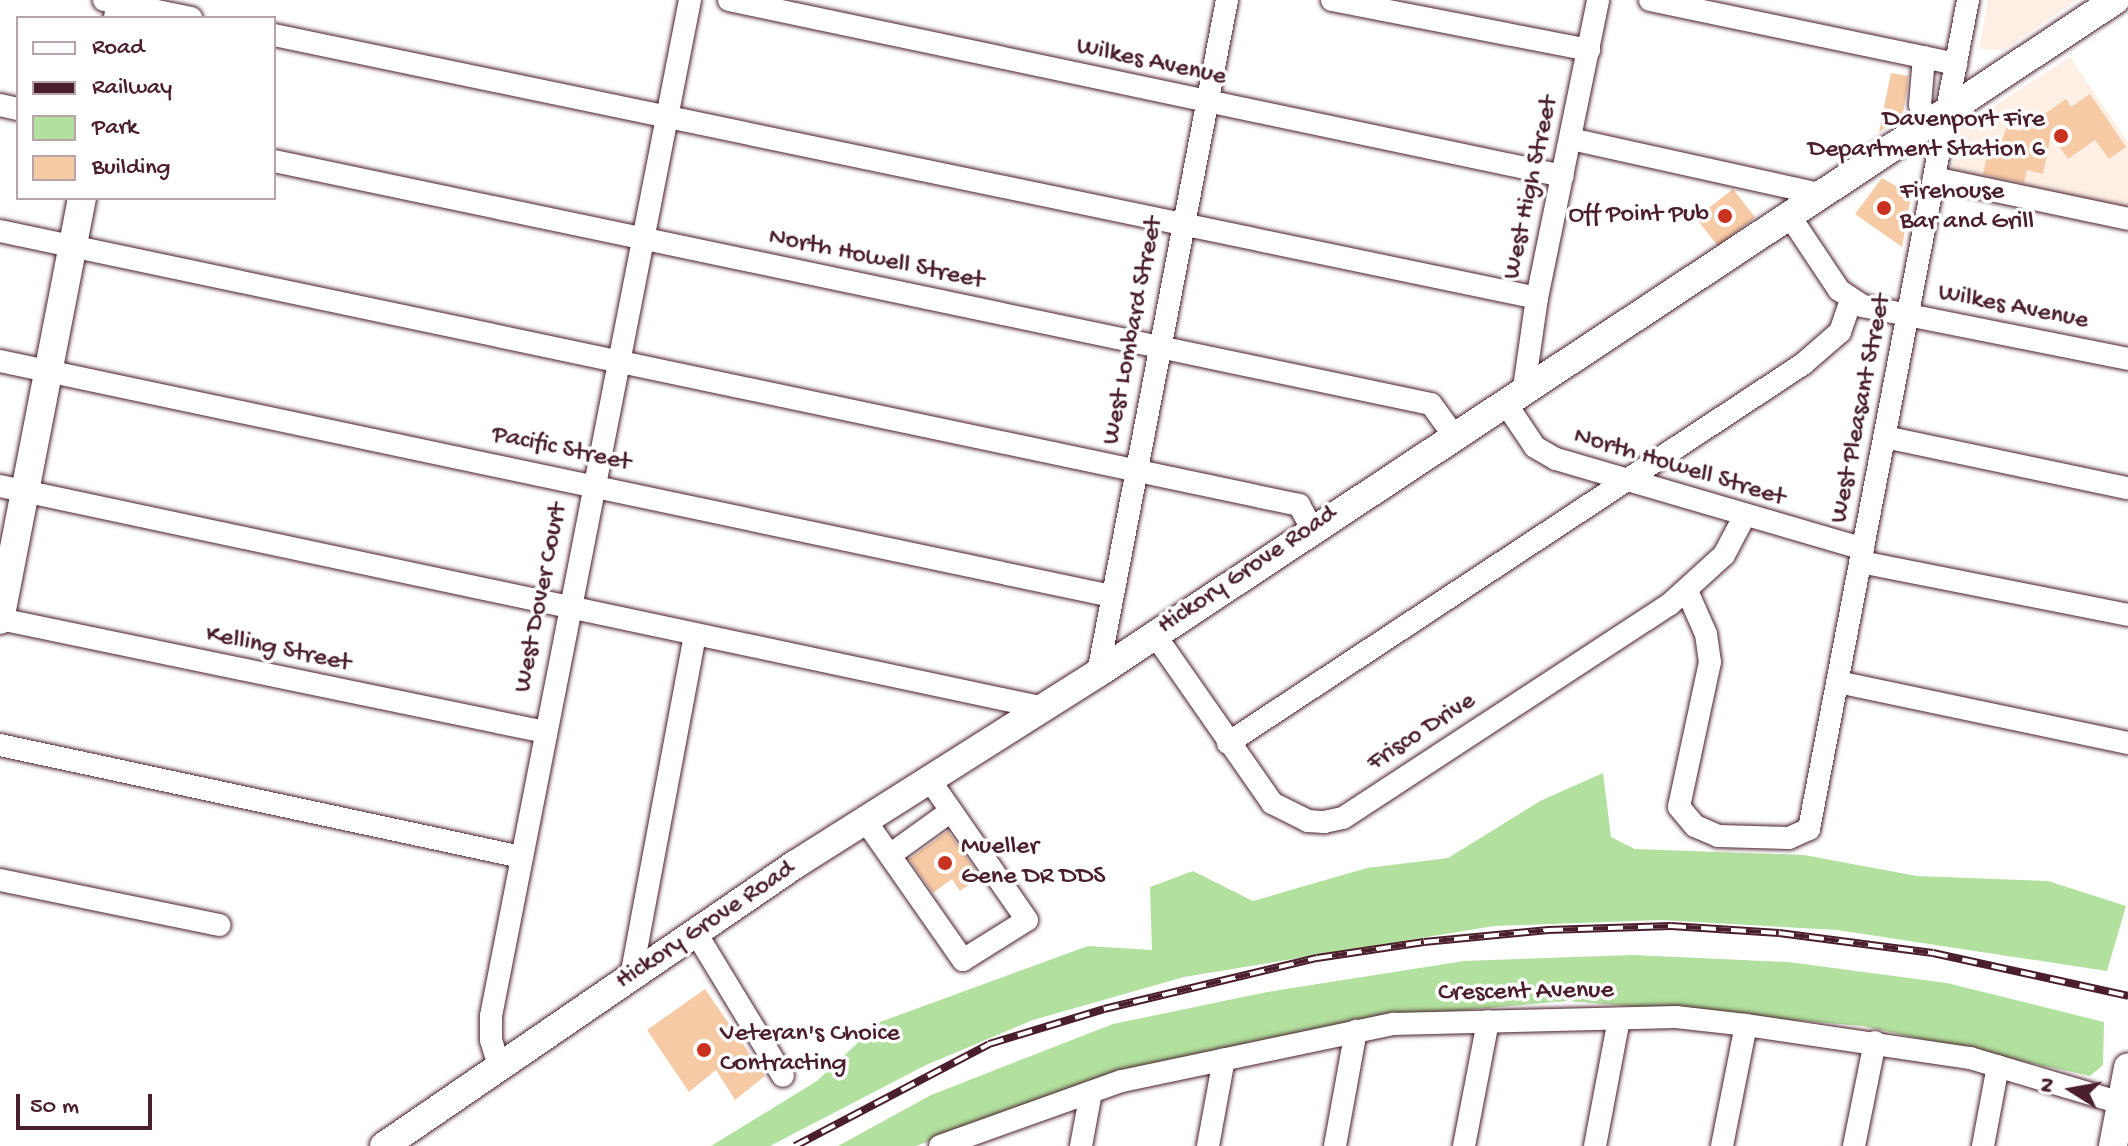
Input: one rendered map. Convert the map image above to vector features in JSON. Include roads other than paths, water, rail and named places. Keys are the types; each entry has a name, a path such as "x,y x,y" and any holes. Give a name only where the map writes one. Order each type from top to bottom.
{"main road":[{"name":"Hickory Grove Road","path":"384,1146 865,820 1098,673 1311,527 2115,0"},
{"path":"0,619 13,489 49,371 82,200"},
{"path":"2113,1146 2128,1067"}],"street":[{"name":"West Dover Court","path":"499,1066 491,1040 491,1016 690,0"},
{"name":"Wilkes Avenue","path":"729,0 1207,104 1563,176"},
{"name":"West Lombard Street","path":"1098,673 1227,0"},
{"path":"1332,0 1589,50"},
{"name":"West High Street","path":"1514,394 1571,139 1598,0"},
{"path":"1650,0 1740,8 1956,64"},
{"name":"West Pleasant Street","path":"1687,591 1706,634 1710,662 1679,807 1695,826 1718,836 1770,839 1809,829 1909,317 1934,178 1938,116 1956,64 1968,0"},
{"path":"116,5 179,16"},
{"path":"276,35 1537,298"},
{"path":"1924,57 1920,105 1938,116"},
{"path":"1571,139 1820,194"},
{"name":"North Howell Street","path":"276,161 1159,350 1431,404 1453,434"},
{"path":"1934,178 2128,219"},
{"path":"1228,743 1820,351 1840,332 1851,300 1831,279 1789,215"},
{"path":"0,231 1135,474 1299,505 1311,527"},
{"name":"Wilkes Avenue","path":"1851,300 1909,317 2128,359"},
{"name":"Pacific Street","path":"0,361 1111,596"},
{"name":"North Howell Street","path":"1514,394 1535,447 1625,481 1862,556 2128,615"},
{"path":"1885,437 2128,488"},
{"path":"13,489 1040,707"},
{"name":"Frisco Drive","path":"1155,635 1272,803 1308,821 1343,818 1687,591 1724,555 1744,517"},
{"name":"Kelling Street","path":"0,619 545,732"},
{"path":"631,977 695,636"},
{"path":"1838,682 2128,743"},
{"path":"0,745 521,857"},
{"path":"865,820 963,960 1027,920 929,779"},
{"path":"890,855 951,811"},
{"path":"0,880 219,925"},
{"path":"696,933 783,1076"},
{"path":"1595,1146 1619,1019"},
{"name":"Crescent Avenue","path":"950,1144 1091,1092 1224,1059 1393,1024 1619,1019 1746,1025 1875,1042 1998,1066 2121,1103"},
{"path":"1464,1146 1488,1021"},
{"path":"1722,1146 1746,1025"},
{"path":"1335,1146 1356,1031"},
{"path":"1854,1146 1875,1042"},
{"path":"1208,1146 1224,1059"},
{"path":"1983,1146 1998,1066"},
{"path":"1081,1146 1091,1092"}],"railway":[{"path":"795,1146 989,1044 1104,1009 1317,958 1424,942 1548,930 1671,926 1779,933 1933,953 2128,996"}],"place":[{"name":"Davenport Fire Department Station 6","path":"2061,136"},
{"name":"Firehouse Bar and Grill","path":"1884,208"},
{"name":"Off Point Pub","path":"1725,216"},
{"name":"Mueller Gene DR DDS","path":"945,863"},
{"name":"Veteran's Choice Contracting","path":"704,1050"}]}
